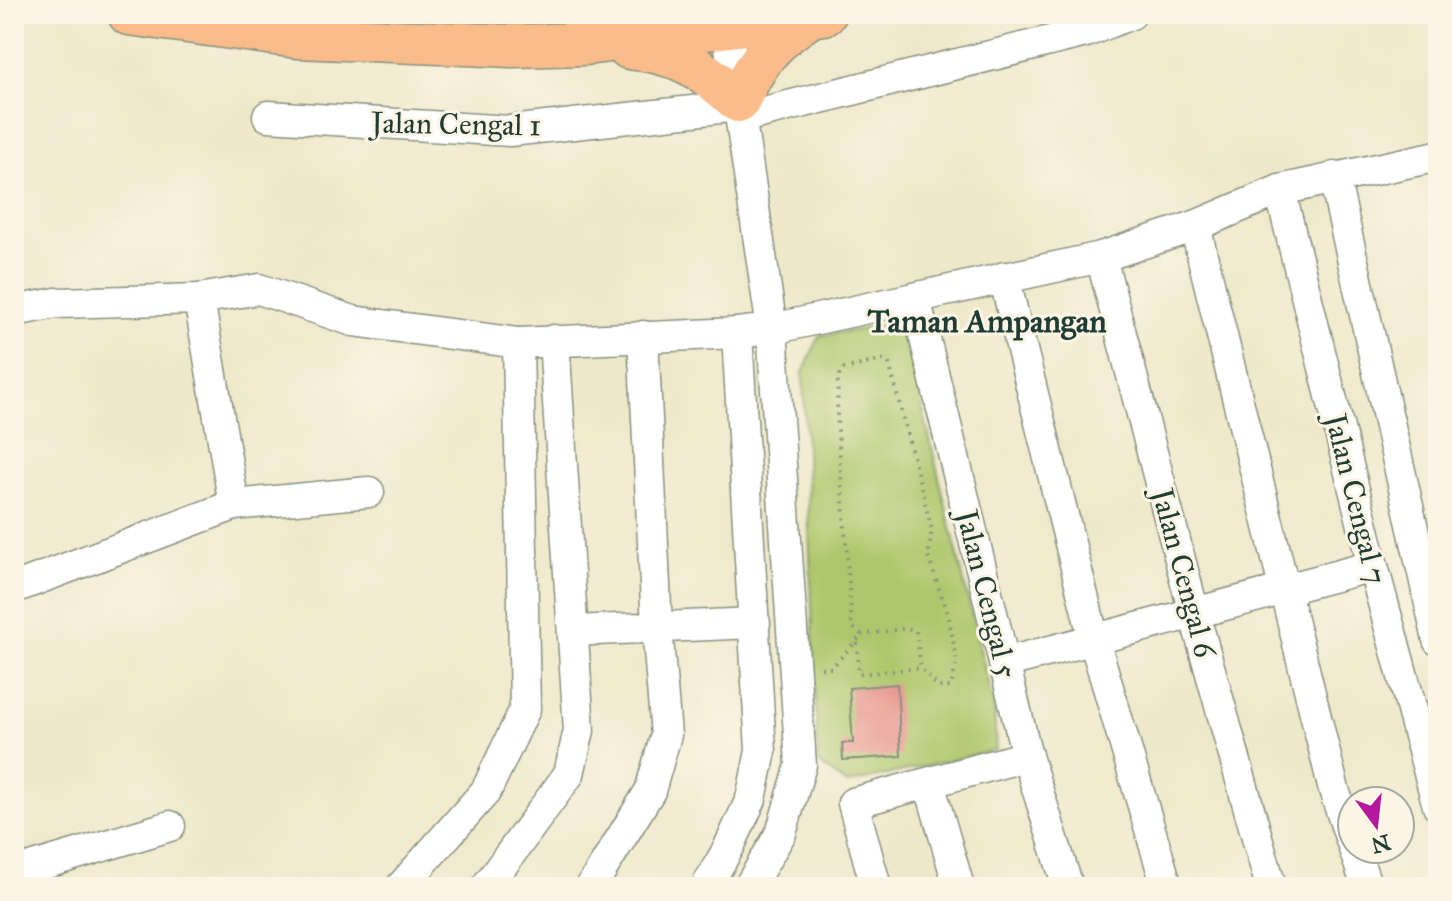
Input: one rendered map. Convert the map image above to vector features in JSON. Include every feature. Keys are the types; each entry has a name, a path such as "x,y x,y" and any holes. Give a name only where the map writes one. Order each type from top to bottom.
{"highway":[{"path":"129,14 297,37 512,46 585,44 652,50 697,66 739,108 755,66 779,37 816,16"},
{"path":"585,44 726,21 816,16"}],"street":[{"name":"Jalan Cengal 1","path":"268,116 510,131 739,108 1086,32 1131,14"},
{"path":"726,21 772,329 801,765 781,833 749,887"},
{"path":"14,311 56,303 199,299 259,289 353,321 518,343 737,333 772,329 1101,257 1195,226 1280,190 1438,156"},
{"path":"1334,177 1438,640"},
{"name":"Jalan Cengal 7","path":"1280,190 1373,566 1436,793"},
{"path":"1195,226 1336,796"},
{"name":"Jalan Cengal 6","path":"1101,257 1194,613 1271,887"},
{"path":"1004,277 1094,640 1167,887"},
{"name":"Jalan Cengal 5","path":"915,298 1027,756 1068,887"},
{"path":"199,299 234,505"},
{"path":"706,887 751,799 761,751 737,333"},
{"path":"591,887 650,791 666,735 657,627 643,336"},
{"path":"486,887 569,774 579,730 554,340"},
{"path":"401,887 486,791 525,709 518,343"},
{"path":"14,588 234,505 369,492"},
{"path":"1004,663 1373,566"},
{"path":"573,631 755,623"},
{"path":"876,887 853,803 1027,756"},
{"path":"929,783 959,887"},
{"path":"14,873 170,826"},
{"path":"1359,865 1367,887"}],"path":[{"path":"794,667 831,668 862,635 907,628 916,631 921,668 938,687 951,687 957,661 948,614 928,557 932,530 889,363 883,360 843,369 838,377 837,417 852,627 862,635"},
{"path":"857,641 859,674 921,668"}],"green space":[{"path":"902,323 994,708 996,750 847,784 818,763 803,373 819,336"}],"building":[{"path":"897,684 901,756 843,760 842,743 853,743 849,688"}],"district":[{"name":"Taman Ampangan","path":"987,321"}]}
